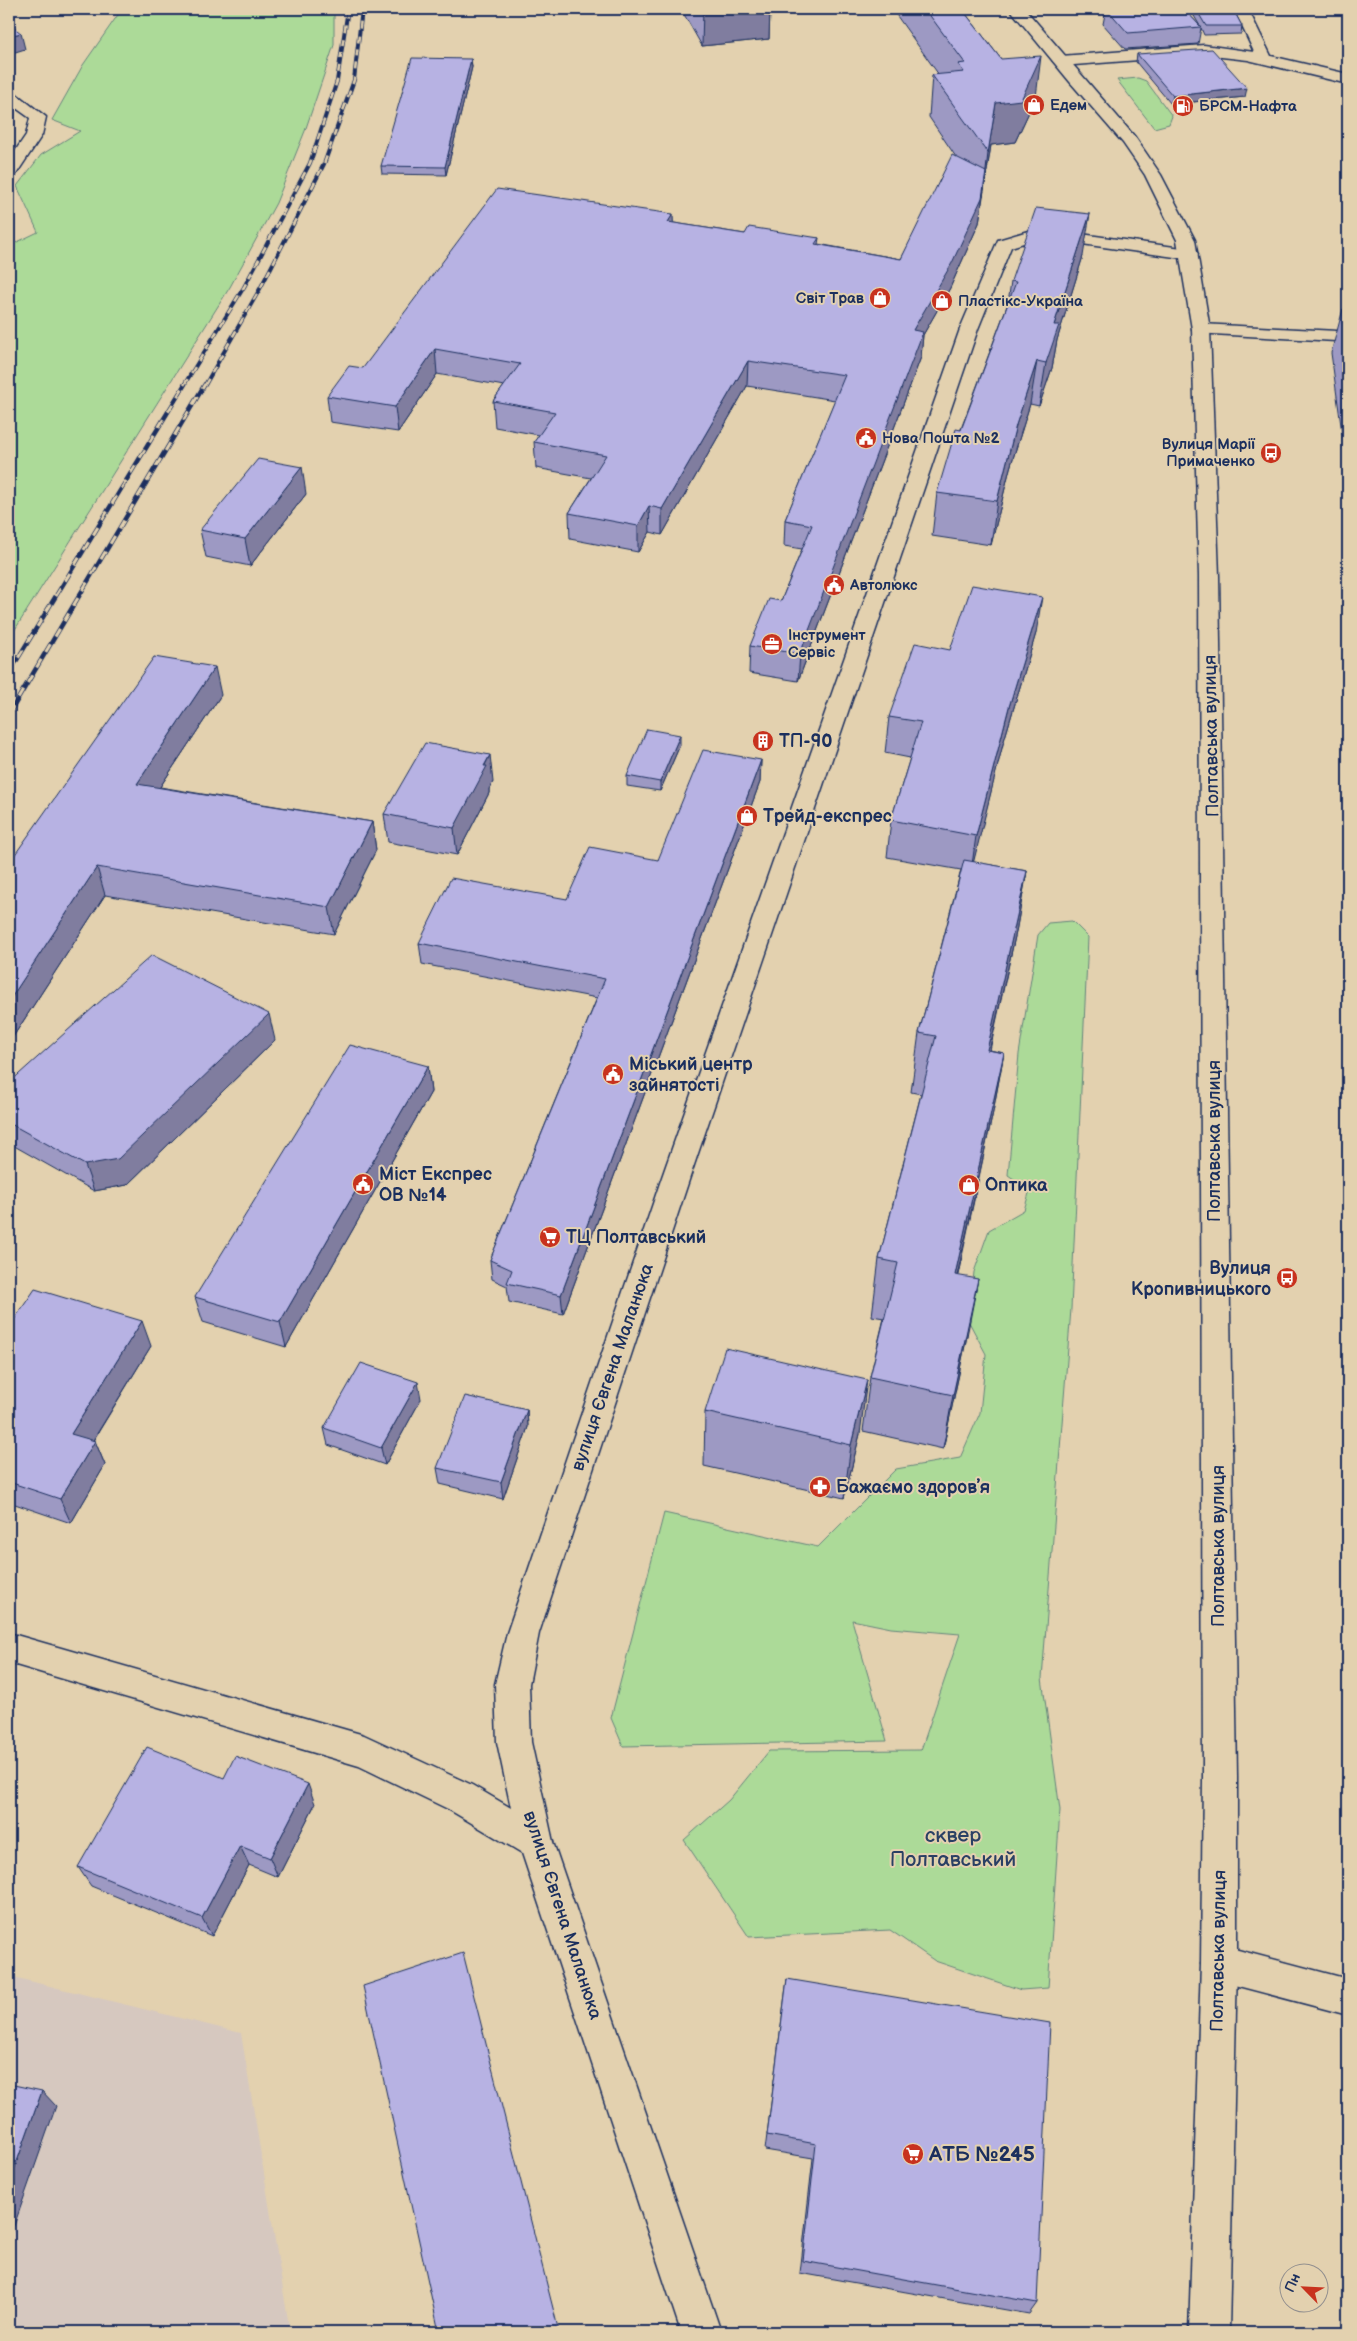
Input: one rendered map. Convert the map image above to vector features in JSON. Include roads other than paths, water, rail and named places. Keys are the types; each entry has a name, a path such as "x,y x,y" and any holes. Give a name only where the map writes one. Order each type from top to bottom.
{"street":[{"name":"Полтавська вулиця","path":"1017,9 1129,140 1153,175 1186,240 1201,329 1210,606 1220,1767 1219,1963 1208,2332"},
{"path":"1241,9 1265,60"},
{"path":"1061,61 1204,50 1248,55 1348,79"},
{"path":"9,96 38,117 34,135 9,172"},
{"name":"вулиця Євгена Маланюка","path":"701,2332 536,1842 514,1742 512,1684 523,1633 607,1378 969,329 1004,244 1038,233 1189,254"},
{"path":"1201,329 1337,336 1348,340"},
{"path":"9,1648 364,1751 460,1797 536,1842"},
{"path":"1219,1963 1348,1997"}],"railway":[{"path":"184,385 244,287 310,163 337,81 348,9"},
{"path":"205,385 261,287 324,164 354,80 362,9"},
{"path":"9,673 185,384"},
{"path":"9,714 205,384"}],"place":[{"name":"Едем","path":"1034,105"},
{"name":"БРСМ-Нафта","path":"1183,106"},
{"name":"Світ Трав","path":"880,298"},
{"name":"Пластікс-Україна","path":"942,301"},
{"name":"Нова Пошта №2","path":"866,438"},
{"name":"Вулиця Марії Примаченко","path":"1271,453"},
{"name":"Автолюкс","path":"834,585"},
{"name":"Інструмент Сервіс","path":"772,644"},
{"name":"ТП-90","path":"763,741"},
{"name":"Трейд-експрес","path":"747,816"},
{"name":"Міський центр зайнятості","path":"613,1074"},
{"name":"Міст Експрес ОВ №14","path":"363,1184"},
{"name":"Оптика","path":"969,1185"},
{"name":"ТЦ Полтавський","path":"550,1237"},
{"name":"Вулиця Кропивницького","path":"1287,1278"},
{"name":"Бажаємо здоровʼя","path":"820,1487"},
{"name":"АТБ №245","path":"913,2154"}],"park label":[{"name":"сквер Полтавський","path":"953,1847"}]}
